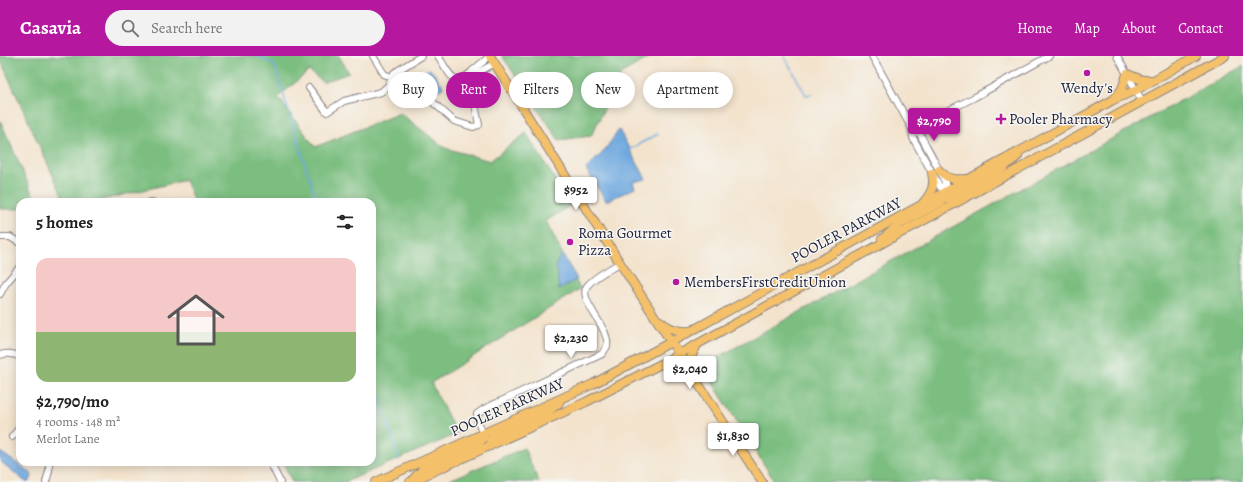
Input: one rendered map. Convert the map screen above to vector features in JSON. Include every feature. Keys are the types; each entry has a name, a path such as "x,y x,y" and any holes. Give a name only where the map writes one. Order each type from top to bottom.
{"main road":[{"name":"POOLER PARKWAY","path":"376,482 593,384 921,206 949,198 970,178 1113,100 1155,80 1196,56"},
{"name":"POOLER PARKWAY","path":"409,482 586,402 659,365 866,252 949,198 1142,101 1225,56"},
{"path":"492,58 620,263 762,482"},
{"path":"1113,100 1122,89 1127,74 1142,80 1155,80"},
{"path":"866,252 900,224 944,199 949,198 1002,170 1031,145"},
{"path":"921,206 932,190 936,172 949,179 970,178"},
{"path":"656,318 664,325 676,331 692,330"},
{"path":"653,352 661,342 661,327"},
{"path":"691,372 690,357 697,344"},
{"path":"659,365 673,363 691,372"},
{"path":"490,446 493,436 547,412 569,395"},
{"path":"409,482 426,466 479,443 484,438 484,434"}],"street":[{"path":"373,56 384,74 388,76"},
{"path":"396,72 421,56"},
{"path":"438,56 449,72"},
{"path":"872,56 912,128 920,134 936,172 940,186 949,198"},
{"path":"912,128 975,97 1049,56"},
{"path":"1117,56 1142,101"},
{"path":"472,72 492,58"},
{"path":"309,88 327,112 344,100 379,92 388,86"},
{"path":"438,107 454,121 474,127 479,125 476,108"},
{"path":"0,237 10,237 16,241"},
{"path":"484,434 478,422 477,414 484,409 602,354 607,347 606,338 585,296 586,288 590,282 620,263"},
{"path":"0,294 16,272"},
{"path":"0,355 7,353 16,355"},
{"path":"12,437 16,432"},
{"path":"46,482 49,471 48,466"},
{"path":"272,466 280,482"}],"green space":[{"path":"0,56 339,56 349,73 323,82 309,71 278,97 315,147 400,113 445,148 490,161 526,133 571,205 546,221 580,289 431,383 457,434 345,482 292,482 285,466 376,466 376,198 192,198 185,180 111,198 63,198 0,59"},
{"path":"502,56 652,56 624,72 581,72 581,108 605,108 591,136 559,140 537,108 573,108 573,72 513,72"},
{"path":"1243,66 1243,482 775,482 702,366"},
{"path":"0,120 34,198 16,198 16,209 0,209"},
{"path":"524,448 539,482 445,482"}],"water":[{"path":"430,69 432,72 423,72"},
{"path":"438,79 442,84 443,88 438,90"},
{"path":"619,130 646,179 633,182 635,188 606,201 586,169 604,151"},
{"path":"562,254 577,279 559,290 556,264"},
{"path":"0,452 16,463 16,466 21,466 31,473 32,477 29,482 26,482 0,461"}],"waterway":[{"path":"257,56 274,64 316,198"},
{"path":"784,56 806,95 812,94"},
{"path":"630,149 658,134"},
{"path":"376,387 399,459"}],"place":[{"name":"Wendy's","path":"1087,73"},
{"name":"Pooler Pharmacy","path":"1001,119"},
{"name":"Roma Gourmet Pizza","path":"570,242"},
{"name":"MembersFirstCreditUnion","path":"676,282"}]}
